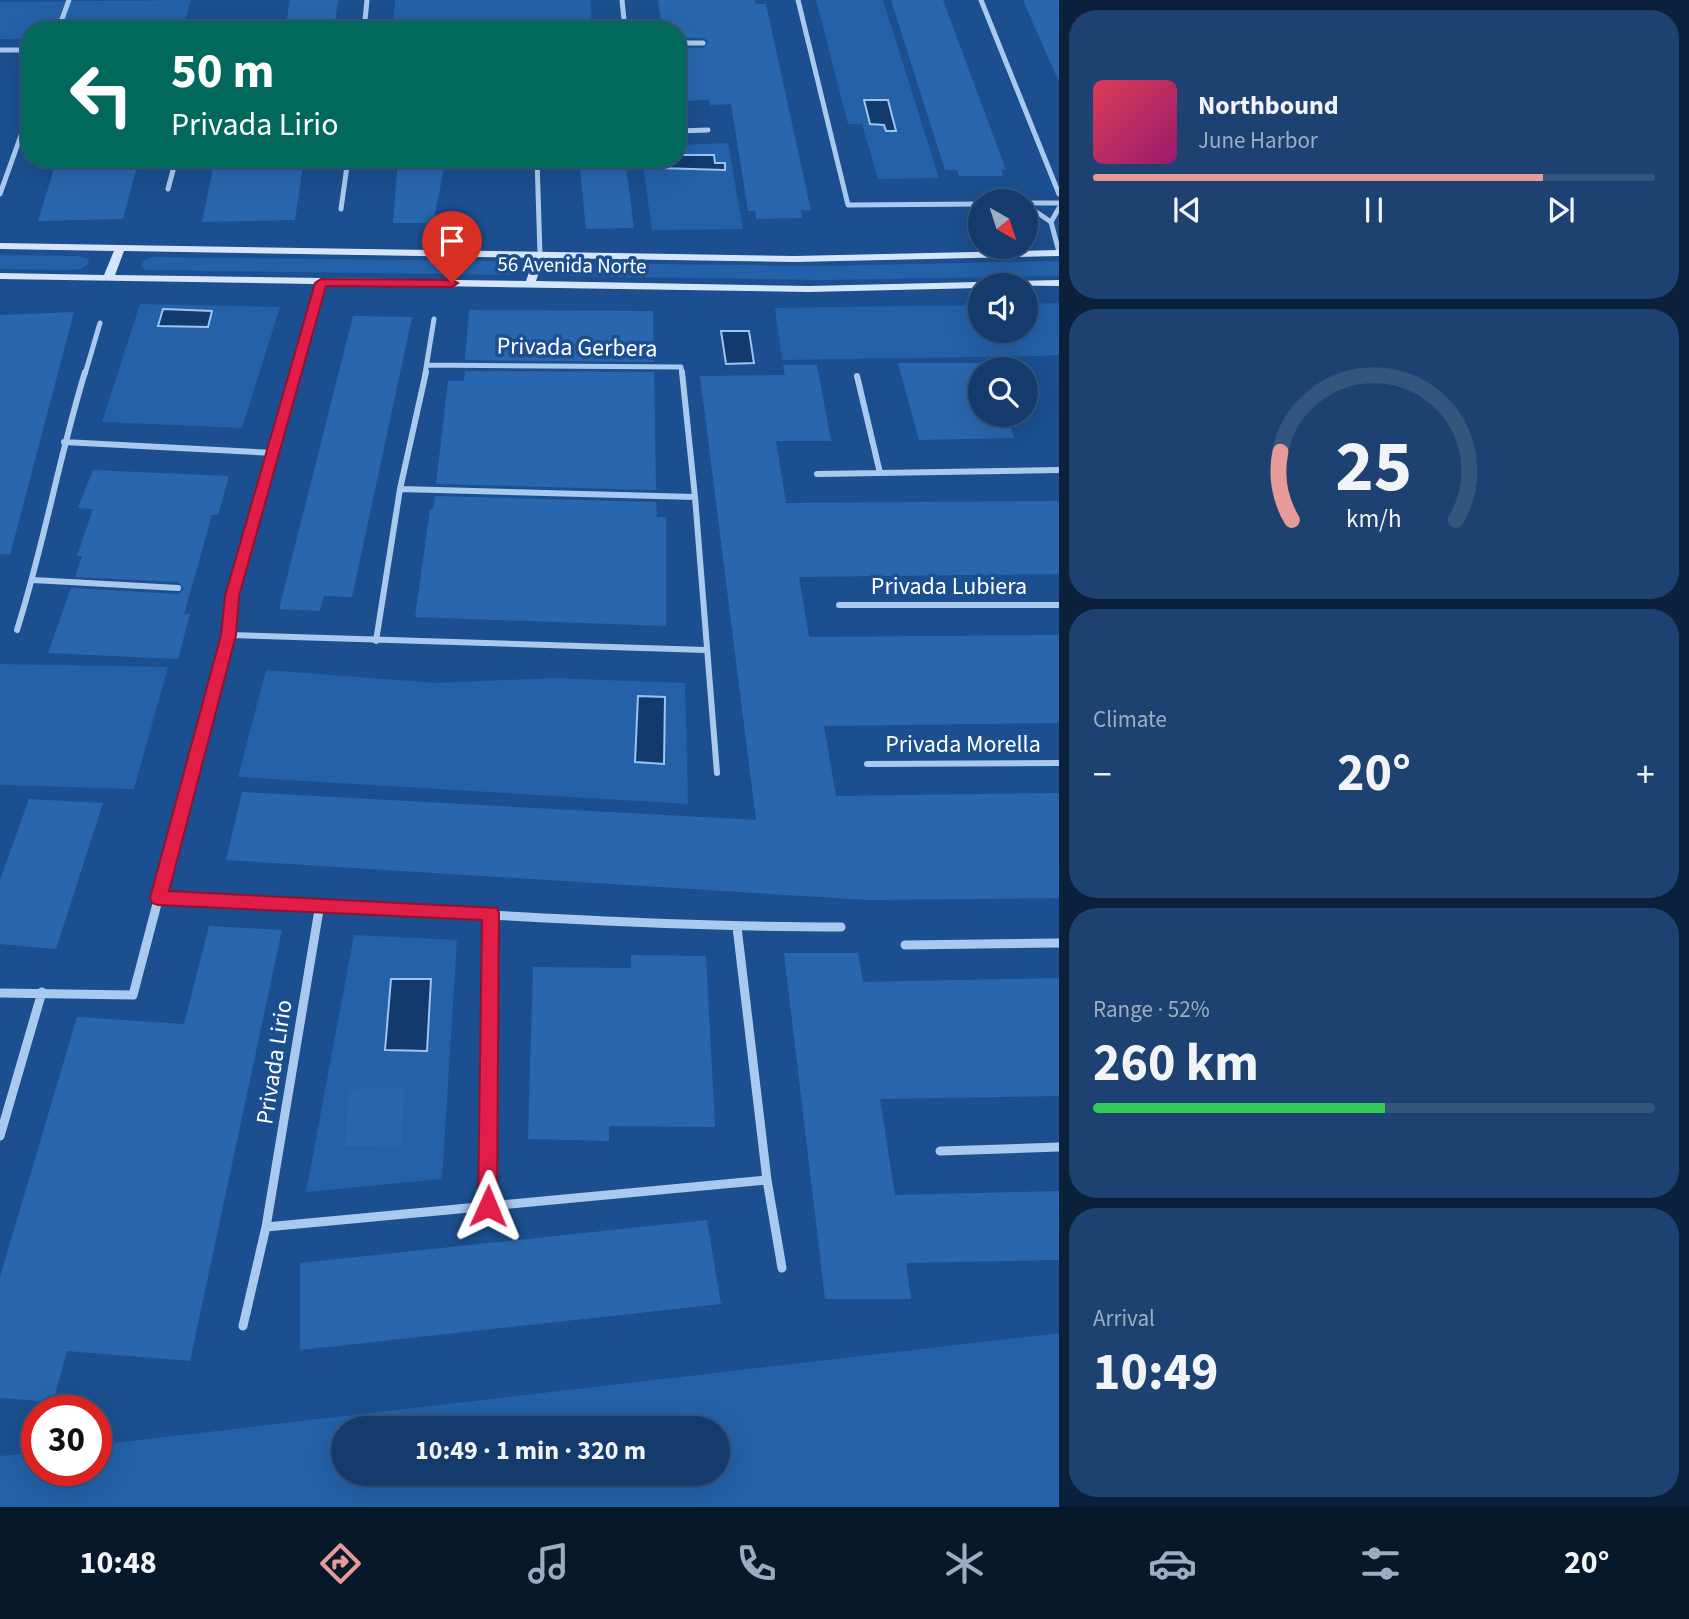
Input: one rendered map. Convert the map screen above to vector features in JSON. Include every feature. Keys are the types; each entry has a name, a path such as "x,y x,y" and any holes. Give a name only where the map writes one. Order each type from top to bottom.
{"main road":[{"name":"56 Avenida Norte","path":"0,246 795,259 1059,253"},
{"path":"108,278 120,248"},
{"path":"530,284 540,254"},
{"name":"56 Avenida Norte","path":"0,276 809,289 1059,283"}],"street":[{"path":"61,21 69,0"},
{"path":"365,21 367,0"},
{"path":"622,0 624,21"},
{"path":"798,0 848,205 968,204"},
{"path":"981,0 1059,194"},
{"path":"686,43 703,43"},
{"path":"0,50 21,50"},
{"path":"686,131 708,130"},
{"path":"0,194 21,135"},
{"path":"168,189 174,168"},
{"path":"341,209 347,168"},
{"path":"537,168 540,254"},
{"path":"1038,204 1059,203"},
{"path":"1051,222 1059,208"},
{"path":"1038,213 1051,222 1059,253"},
{"path":"0,993 133,995 229,635 232,596 321,283"},
{"path":"376,641 400,489 427,365 434,319"},
{"path":"17,631 33,580 64,442 100,323"},
{"name":"Privada Gerbera","path":"427,365 681,367 695,497 717,772"},
{"path":"857,376 880,473"},
{"path":"64,442 274,453"},
{"path":"817,474 1059,470"},
{"path":"400,489 695,497"},
{"path":"33,580 178,589"},
{"name":"Privada Lubiera","path":"839,605 1059,604"},
{"path":"229,635 706,650"},
{"name":"Privada Morella","path":"867,764 1059,763"},
{"path":"158,898 320,904 737,927 841,927"},
{"name":"Privada Lirio","path":"243,1326 267,1227 320,904"},
{"path":"488,1206 491,913"},
{"path":"737,927 767,1180 782,1268"},
{"path":"905,944 1059,943"},
{"path":"0,1136 42,992"},
{"path":"940,1151 1059,1147"},
{"path":"267,1227 767,1180"}],"shaded area":[{"path":"191,0 185,21 21,21 21,39 0,39 0,2"},
{"path":"395,0 590,0 591,21 394,21"},
{"path":"816,0 883,0 939,178 878,179 862,124 848,124"},
{"path":"864,100 888,100 896,131 886,131 884,125 870,124"},
{"path":"728,143 743,229 652,230 643,168 686,168 686,145"},
{"path":"686,155 714,155 715,163 725,163 725,170 659,168 686,168"},
{"path":"0,255 77,256 89,259 88,264 81,269 0,269"},
{"path":"152,257 505,261 516,266 516,273 146,270 141,266 144,260"},
{"path":"1059,261 1059,276 1038,276 1038,273 968,273 968,278 824,280 560,276 552,273 552,267 562,263 821,266"},
{"path":"1059,303 1059,355 782,360 775,308 968,305 968,343 1038,343 1038,304"},
{"path":"140,304 280,307 242,428 102,422"},
{"path":"163,309 212,311 208,327 158,326"},
{"path":"721,331 749,331 754,363 726,364"},
{"path":"0,664 168,667 134,789 0,785"},
{"path":"266,670 437,683 552,678 685,683 688,804 238,777"},
{"path":"638,696 665,697 664,764 635,762"},
{"path":"354,935 457,940 442,1179 306,1192"},
{"path":"391,979 431,979 427,1051 385,1050"},
{"path":"1059,1333 1059,1507 0,1507 0,1456 21,1454 21,1486 112,1486 112,1443 331,1418 331,1486 730,1486 730,1416 345,1416"}],"building":[{"path":"290,0 338,0 335,21 286,21"},
{"path":"658,0 755,0 755,4 766,4 811,211 801,210 802,218 756,219 755,211 748,211 731,104 710,105 709,100 686,101 686,48 704,48 708,41 703,38 686,38 686,21 661,21"},
{"path":"891,0 943,0 1006,170 1001,169 1003,176 959,176 957,170 945,170"},
{"path":"1023,0 1059,0 1059,82"},
{"path":"54,168 137,168 123,219 38,221"},
{"path":"213,168 303,168 295,220 202,222"},
{"path":"397,168 444,168 433,223 393,223"},
{"path":"580,168 626,168 634,228 586,229"},
{"path":"469,310 653,311 654,362 465,360"},
{"path":"74,312 10,555 0,554 0,315"},
{"path":"353,316 412,317 352,597 324,596 320,611 279,609"},
{"path":"898,363 968,363 968,427 1011,427 1014,438 919,440"},
{"path":"783,365 817,365 831,441 776,441 786,503 1059,501 1059,574 799,577 809,637 1059,635 1059,723 824,726 836,796 1059,793 1059,898 868,900 226,860 242,792 756,820 700,376 785,375"},
{"path":"465,371 654,372 656,490 436,484 448,381 464,381"},
{"path":"93,470 229,476 218,515 212,515 184,614 190,614 178,659 48,653 71,588 178,594 184,589 178,582 75,577 82,556 77,556 93,509 78,508"},
{"path":"435,496 656,502 657,517 666,517 666,626 415,617 430,509 433,509"},
{"path":"29,799 103,803 56,949 0,944 0,880"},
{"path":"209,926 282,930 190,1361 67,1351 55,1395 21,1395 21,1400 0,1398 0,1277 77,1017 184,1024"},
{"path":"784,953 858,953 863,982 1059,978 1059,1096 880,1099 895,1195 1059,1191 1059,1260 906,1263 911,1299 825,1299"},
{"path":"631,955 706,956 715,1127 609,1126 609,1141 528,1139 533,967 631,968"},
{"path":"404,1088 402,1145 345,1146 349,1089"},
{"path":"707,1220 721,1304 300,1350 300,1263"}],"route":[{"path":"452,283 321,283 232,596 229,635 158,898 491,913 488,1206"}]}
